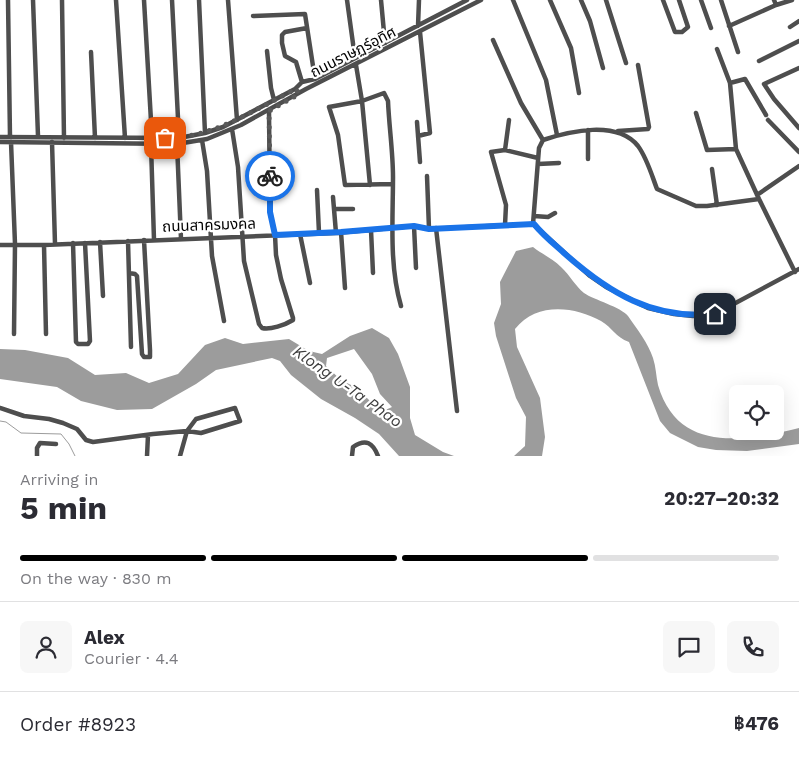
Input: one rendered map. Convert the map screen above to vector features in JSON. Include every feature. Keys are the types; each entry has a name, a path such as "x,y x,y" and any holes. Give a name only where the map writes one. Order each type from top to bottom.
{"street":[{"path":"8,0 10,140 15,244 14,334"},
{"path":"33,0 38,136"},
{"path":"62,0 64,138"},
{"path":"116,0 125,138"},
{"path":"144,0 152,138"},
{"path":"172,0 179,138"},
{"path":"199,0 205,133"},
{"path":"228,0 237,120"},
{"path":"347,0 355,58"},
{"path":"381,0 385,43"},
{"path":"418,26 419,0"},
{"name":"ถนนราษฏร์อุทิศ","path":"0,137 10,140 52,142 96,138 179,138 205,133 237,120 296,89 302,82 315,79 467,0"},
{"name":"ถนนราษฏร์อุทิศ","path":"0,142 38,136 151,144 177,144 202,140 232,129 269,111 306,89 481,0"},
{"path":"513,0 546,80 557,135"},
{"path":"550,0 571,48 579,93"},
{"path":"581,0 590,21 603,68"},
{"path":"606,0 626,63"},
{"path":"663,0 675,32 682,32 688,27 679,0"},
{"path":"701,0 711,28"},
{"path":"722,0 738,52"},
{"path":"729,26 775,3 792,0"},
{"path":"253,16 305,14 315,79"},
{"path":"790,27 799,21"},
{"path":"302,82 296,62 285,56 282,35 285,32 307,28"},
{"path":"418,136 430,133 420,32"},
{"path":"493,40 521,103 543,140"},
{"path":"759,61 799,41"},
{"path":"638,65 648,129 588,130 557,135 543,140 539,148 534,224 590,276 606,287 648,308 693,316 715,314 797,270 758,197 736,149 730,82 717,48"},
{"path":"267,51 274,100"},
{"path":"91,52 96,138"},
{"path":"356,65 362,101 370,185"},
{"path":"799,68 764,84 774,99 799,128"},
{"path":"730,82 745,78 766,115"},
{"path":"296,89 299,94"},
{"path":"393,184 345,185 338,135 329,107 362,101 384,93 388,100 393,184 392,227 397,291 402,306"},
{"path":"232,129 238,167 244,261 259,324 265,329 287,324 293,320 279,271 270,212 269,111"},
{"path":"696,113 707,150 736,149"},
{"path":"505,150 509,120"},
{"path":"768,120 799,152"},
{"path":"417,122 420,162"},
{"path":"588,130 588,159"},
{"path":"617,131 638,146 658,189 696,206 717,205 758,197 799,166"},
{"path":"202,140 207,171 210,238 224,321"},
{"path":"52,142 55,244"},
{"path":"151,144 154,240"},
{"path":"177,144 180,239"},
{"path":"505,226 506,205 491,152 505,150 538,161 559,163"},
{"path":"712,169 717,205"},
{"path":"427,176 429,229"},
{"path":"317,190 319,233"},
{"path":"333,197 345,288"},
{"path":"334,210 353,209"},
{"path":"534,216 548,217 555,213"},
{"name":"ถนนสาครมงคล","path":"0,245 44,245 300,234 414,226 429,229 534,224"},
{"path":"414,226 416,268"},
{"path":"436,228 457,411"},
{"path":"370,230 373,273"},
{"path":"300,234 310,283"},
{"path":"129,273 136,274 137,276 142,354 144,358 148,358 150,357 150,350 144,240"},
{"path":"128,241 131,347"},
{"path":"100,242 102,296"},
{"path":"73,243 76,342 85,345 90,341 85,243"},
{"path":"44,245 46,334"},
{"path":"0,408 11,410 24,416 63,423 77,429 86,440 93,442 187,431 201,432 240,421 236,408 199,418 187,431 180,456"},
{"path":"147,456 148,435"},
{"path":"352,456 354,447 357,444 367,442 372,445 378,456"},
{"path":"37,456 37,448 40,443 56,444"}],"water":[{"path":"533,247 558,264 584,293 620,310 628,316 651,352 658,385 668,407 681,423 697,432 716,437 729,438 729,440 784,440 784,432 799,428 799,444 747,451 716,450 698,447 670,433 660,421 629,342 620,338 601,321 590,316 579,312 556,309 534,314 515,329 517,347 540,398 545,437 542,456 514,456 525,446 526,417 516,398 496,336 494,323 501,304 500,282 516,251"},
{"name":"Klong U-Ta Phao","path":"372,328 389,338 398,354 410,387 410,418 415,435 443,452 454,456 399,456 379,434 321,399 291,375 280,361 272,358 216,370 196,384 152,409 117,410 81,401 57,387 0,379 0,349 25,350 68,358 95,375 126,373 149,383 178,374 205,345 225,338 243,344 289,339 309,351 322,354 350,336","holes":["354,349 372,374 380,394 392,407 381,412 357,388 341,380 326,366 327,358"]}],"waterway":[{"path":"0,421 6,422 21,433 61,434 75,456"}],"way so far":[{"path":"165,138 179,138 223,127 296,89 299,94 269,111 270,176"}],"route":[{"path":"270,176 270,212 275,235 414,226 429,229 534,224 590,276 629,299 648,308 674,314 693,316 715,314"}]}
